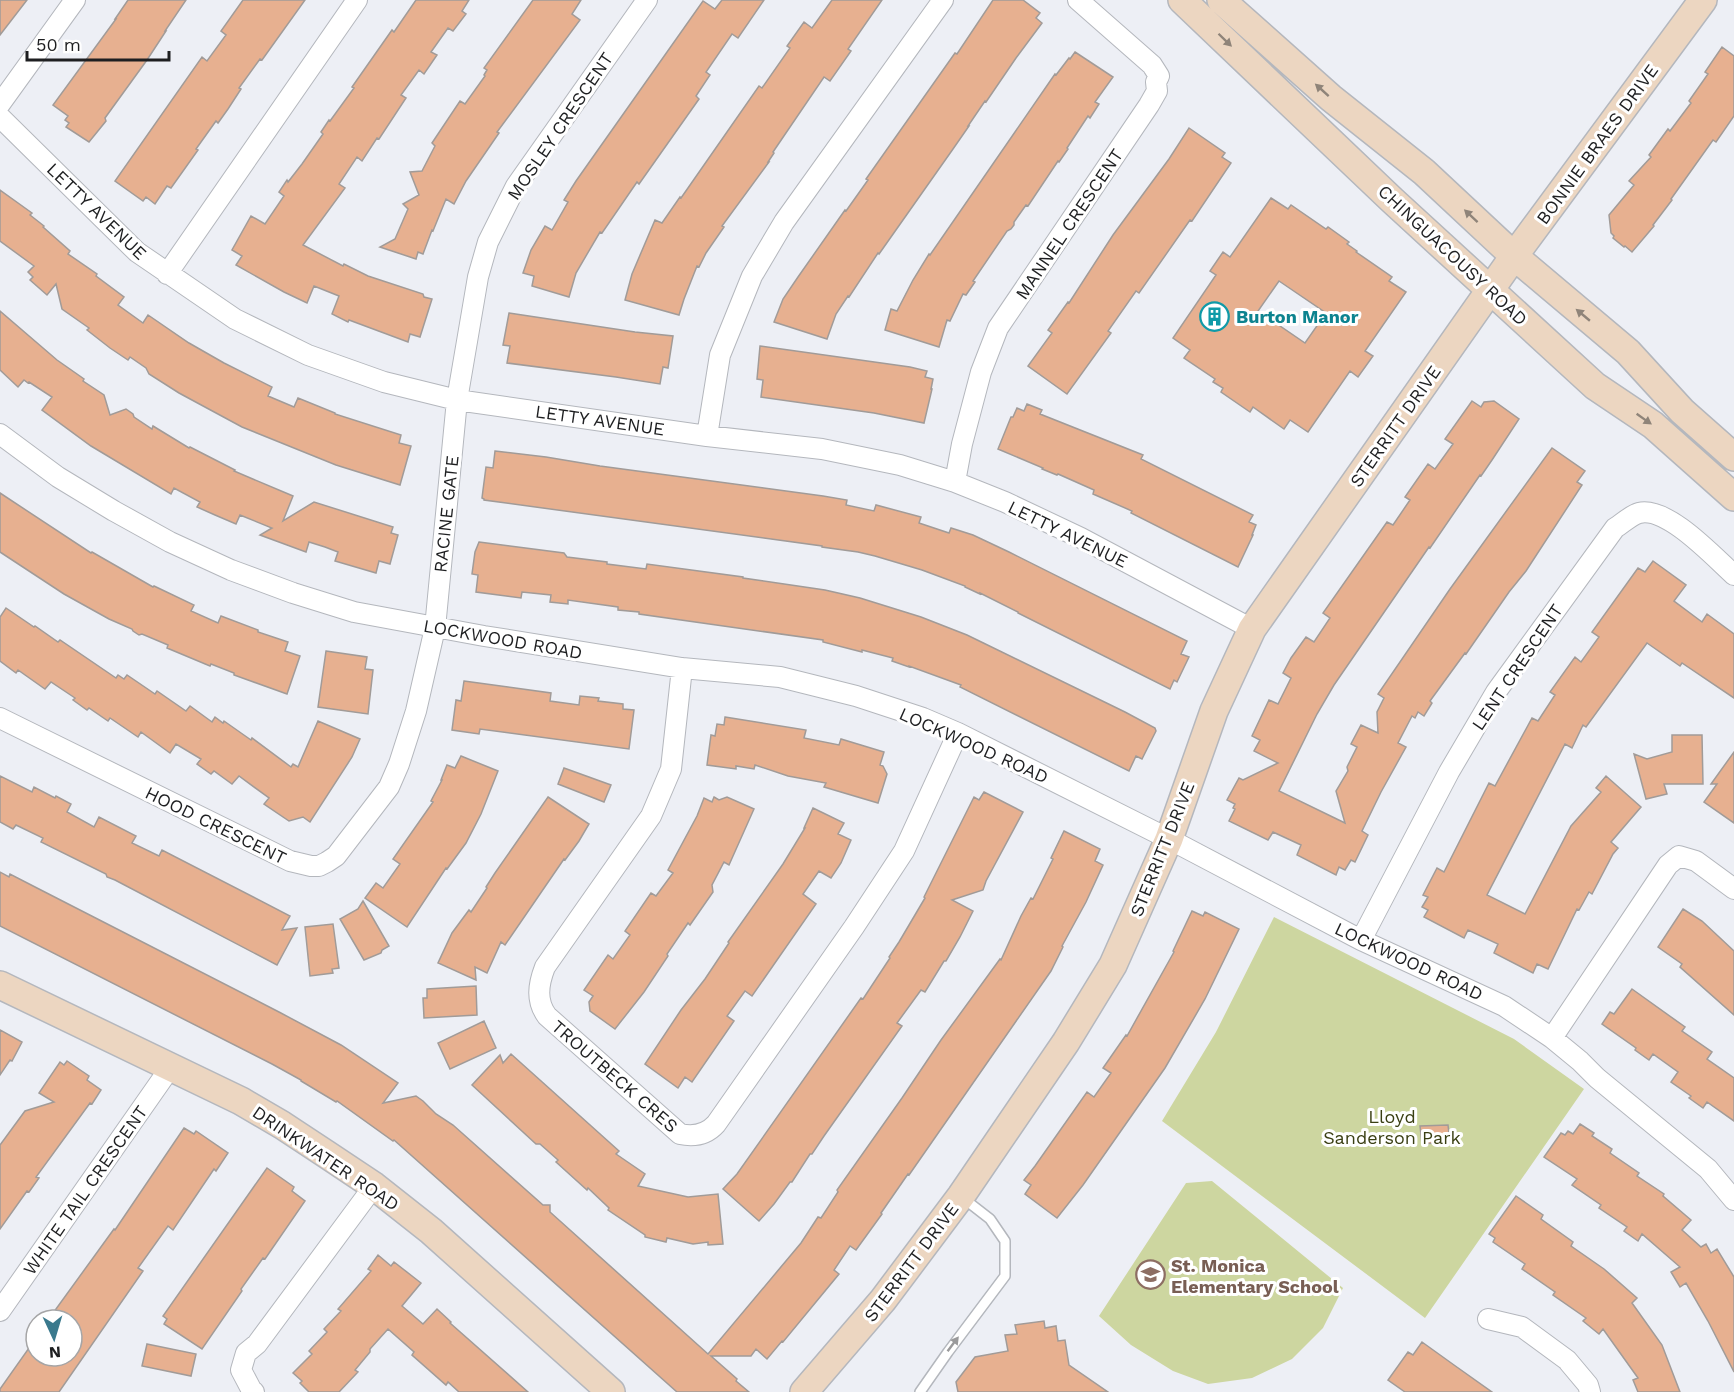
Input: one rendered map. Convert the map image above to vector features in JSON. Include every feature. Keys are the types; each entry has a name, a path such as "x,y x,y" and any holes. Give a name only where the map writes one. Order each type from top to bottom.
{"street":[{"path":"0,104 75,0"},
{"path":"166,274 357,0"},
{"name":"MOSLEY CRESCENT","path":"457,400 478,277 488,242 516,186 647,0"},
{"path":"707,436 720,355 752,276 784,222 943,0"},
{"name":"MANNEL CRESCENT","path":"955,482 962,444 981,372 998,328 1157,91 1156,82 1159,76 1152,65 1078,0"},
{"name":"CHINGUACOUSY ROAD","path":"1182,0 1392,200 1595,386 1653,425 1734,497"},
{"path":"1221,0 1330,98 1424,172 1514,256 1628,352 1682,411 1734,457"},
{"name":"BONNIE BRAES DRIVE","path":"1491,289 1703,0"},
{"name":"LETTY AVENUE","path":"0,117 137,252 235,319 308,354 384,382 457,400 707,436 822,449 900,465 955,482 1005,502 1081,538 1252,628"},
{"name":"STERRITT DRIVE","path":"810,1390 883,1300 961,1196 1066,1042 1113,965 1169,839 1214,711 1252,628 1491,289"},
{"name":"RACINE GATE","path":"435,628 457,400"},
{"name":"LOCKWOOD ROAD","path":"0,434 58,477 170,542 231,570 293,593 354,612 435,628 682,668 780,677 856,696 923,718 958,733 1169,839 1361,940 1504,1006 1552,1038 1580,1061 1597,1078 1708,1169 1734,1200"},
{"name":"LENT CRESCENT","path":"1361,940 1449,772 1496,692 1615,528 1637,513 1654,512 1678,525 1734,575"},
{"name":"HOOD CRESCENT","path":"0,718 290,861 319,866 341,850 389,787 407,744 435,628"},
{"name":"TROUTBECK CRES","path":"682,668 671,769 651,816 545,968 538,991 541,1008 548,1016 680,1134 694,1137 711,1130 854,927 904,850 958,733"},
{"path":"1552,1038 1668,865 1679,856 1696,861 1734,889"},
{"name":"DRINKWATER ROAD","path":"0,985 241,1101 282,1125 374,1186 431,1231 611,1392"},
{"name":"WHITE TAIL CRESCENT","path":"0,1311 170,1068"},
{"path":"254,1392 241,1370 246,1353 257,1344 374,1186"},
{"path":"1488,1319 1522,1327 1567,1360 1588,1384 1590,1392"}],"lane":[{"path":"920,1392 1005,1276 1005,1241 990,1219 961,1196"}],"green space":[{"name":"Lloyd Sanderson Park","path":"1274,917 1514,1039 1584,1089 1425,1318 1162,1121 1216,1032"},
{"path":"1212,1181 1343,1288 1323,1328 1292,1359 1252,1378 1208,1384 1173,1371 1131,1345 1099,1316 1186,1183"}],"building":[{"path":"0,0 27,0 0,35"},
{"path":"128,0 186,0 147,60 105,118 106,121 89,142 66,127 69,123 65,120 68,116 53,105"},
{"path":"243,0 305,0 239,88 241,89 228,109 218,123 216,121 171,188 167,186 155,204 146,197 143,201 115,181 202,57 207,61 226,35 221,31"},
{"path":"416,0 469,0 462,11 466,14 453,31 448,28 431,52 437,55 424,74 419,70 401,95 406,98 362,161 357,157 339,184 345,188 303,245 343,266 344,264 368,276 432,299 420,337 410,334 408,342 349,320 348,322 332,314 339,296 314,286 307,303 284,292 236,265 242,256 232,250 251,216 265,224 284,196 279,192 287,180 288,182 302,164 323,134 321,132 329,120 354,88 352,87 392,30 394,32"},
{"path":"533,0 581,0 572,14 580,20 497,132 499,133 466,181 454,204 446,199 423,254 418,252 416,259 380,247 395,239 408,209 403,204 419,195 410,172 422,171 435,146 432,143 460,101 465,104 485,76 487,70 484,68"},
{"path":"722,0 764,0 738,38 732,34 706,72 710,75 696,96 699,99 639,184 637,182 602,233 600,232 576,273 569,297 532,286 534,276 523,273 531,250 545,226 552,230 568,202 564,200 576,181 703,1 715,9"},
{"path":"832,0 882,0 848,49 851,51 830,81 824,77 773,152 769,162 722,226 724,227 699,267 697,266 679,315 625,300 632,274 655,220 662,223 681,198 759,86 762,88 790,48 787,46 804,22 812,28"},
{"path":"993,0 1023,0 1040,13 1036,18 1042,23 848,296 836,314 827,339 774,322 783,299"},
{"path":"1722,47 1734,56 1734,116 1716,142 1713,140 1654,226 1632,252 1613,238 1609,215 1634,185 1629,181 1651,157 1649,155 1668,129 1670,131 1691,103 1689,101 1708,74 1705,72"},
{"path":"1075,52 1113,77 1095,102 1099,104 1090,118 1088,116 1059,162 1011,229 1007,231 966,295 963,294 950,321 947,320 939,347 885,330 891,309 897,311 929,254 1055,74"},
{"path":"1189,128 1225,153 1222,157 1231,163 1139,293 1136,291 1108,331 1111,333 1067,394 1028,366 1052,333 1048,330"},
{"path":"0,190 32,213 30,215 70,251 68,254 124,297 118,305 143,323 148,315 189,343 272,387 268,396 294,407 298,398 335,414 401,435 399,443 411,446 400,485 336,465 242,427 179,393 149,374 146,368 130,357 128,360 110,348 87,330 89,328 62,309 56,284 47,295 30,280 33,277 28,272 34,266 0,241"},
{"name":"Burton Manor","path":"1271,198 1288,209 1291,205 1326,229 1328,227 1349,242 1347,244 1356,252 1392,277 1389,281 1406,292 1365,351 1373,356 1358,377 1350,371 1308,432 1290,420 1284,429 1253,407 1250,412 1221,392 1223,388 1213,382 1215,379 1184,358 1190,350 1173,338 1216,275 1210,271 1223,252 1230,257","holes":["1279,281 1326,313 1305,343 1258,311"]},
{"path":"0,311 57,360 84,379 83,381 104,395 110,415 126,409 152,429 153,426 234,471 293,496 283,521 314,502 393,527 391,533 398,535 390,564 379,561 376,573 335,561 338,552 325,547 309,542 306,552 260,535 272,528 240,515 236,524 197,507 200,502 174,488 171,494 91,446 42,410 52,397 24,380 18,387 0,370"},
{"path":"509,313 673,336 668,368 663,367 660,384 507,363 510,346 503,345"},
{"path":"760,346 927,371 925,377 933,379 924,423 874,413 761,397 763,380 757,379"},
{"path":"1472,401 1481,407 1484,402 1494,401 1519,419 1334,685 1279,791 1345,823 1336,791 1348,771 1347,767 1357,747 1351,744 1361,725 1378,733 1377,712 1384,698 1378,694 1450,589 1552,448 1585,471 1577,482 1582,485 1526,571 1430,701 1432,703 1424,716 1418,712 1415,718 1412,716 1398,743 1406,747 1362,831 1368,835 1355,862 1351,860 1345,870 1339,867 1336,875 1297,855 1301,845 1273,832 1268,840 1229,821 1235,804 1227,800 1239,778 1243,780 1278,763 1254,751 1260,740 1252,736 1269,700 1278,704 1291,678 1283,673 1291,658 1306,637 1314,642 1330,618 1323,613 1387,522 1393,525 1410,500 1405,497 1428,464 1435,469 1453,444 1445,439"},
{"path":"1027,404 1042,410 1040,414 1143,455 1141,459 1253,515 1249,522 1256,525 1238,567 1131,513 1132,511 1093,494 1094,490 998,449 1011,417 1017,408 1024,411"},
{"path":"495,451 823,496 847,500 846,505 874,511 876,505 921,517 919,523 949,533 951,528 973,535 1187,641 1181,654 1189,657 1177,682 1174,680 1170,689 965,586 875,556 822,546 484,500 482,498 486,467 493,468"},
{"path":"0,493 91,553 153,587 194,605 191,611 218,623 221,616 288,642 285,651 300,656 287,694 211,664 210,666 167,648 168,645 142,634 139,635 132,629 64,594 0,552"},
{"path":"479,542 564,553 567,557 607,562 607,564 646,569 647,564 743,577 860,598 921,617 967,635 1125,712 1155,728 1156,731 1142,759 1136,756 1129,771 960,687 961,685 892,661 893,658 823,642 823,640 639,614 639,612 618,610 618,607 568,600 568,604 550,602 551,595 522,592 521,598 476,592 478,575 472,574"},
{"path":"1653,561 1686,585 1674,601 1702,622 1707,614 1734,634 1734,698 1682,663 1680,666 1647,643 1586,727 1583,725 1572,748 1565,744 1487,895 1525,914 1571,826 1601,792 1596,788 1606,776 1641,807 1611,842 1618,848 1592,894 1589,892 1579,910 1577,909 1548,969 1537,964 1533,973 1494,953 1498,944 1468,930 1464,938 1424,917 1428,910 1422,907 1428,897 1423,895 1437,868 1444,872 1489,783 1495,786 1532,718 1538,721 1555,695 1550,692 1575,657 1581,662 1599,637 1592,632 1638,568 1645,572"},
{"path":"6,608 58,642 60,640 116,678 118,675 124,679 127,675 155,694 157,691 186,711 190,706 212,722 215,717 223,723 224,721 251,740 252,738 291,767 293,764 298,767 318,721 360,739 352,757 310,822 303,817 289,821 264,804 269,798 239,776 232,784 214,771 211,774 197,764 201,759 176,744 170,753 141,732 138,737 110,718 108,721 89,708 87,710 73,700 75,698 51,682 45,689 18,670 16,673 0,661 0,617"},
{"path":"326,651 367,657 365,669 373,670 368,714 318,707"},
{"path":"464,681 551,693 550,701 579,705 580,696 623,704 623,709 634,710 629,749 480,729 479,734 452,730 456,700 461,701"},
{"path":"725,717 806,730 804,738 839,745 841,739 884,752 880,765 887,774 878,803 824,787 826,783 788,776 755,765 754,769 736,766 736,769 707,765 711,735 715,736 717,724 724,725"},
{"path":"1672,735 1702,735 1703,784 1664,784 1667,794 1646,799 1634,754 1647,759 1672,752"},
{"path":"1734,752 1734,823 1704,802 1717,784 1711,784"},
{"path":"461,756 498,771 481,814 466,843 446,868 407,927 365,898 376,883 383,888 400,864 393,859 433,802 431,801 447,765 455,768"},
{"path":"564,768 611,785 604,802 558,784"},
{"path":"0,776 32,792 34,787 55,798 56,796 71,804 67,812 94,827 99,817 136,836 132,843 159,856 162,850 290,916 282,930 297,928 277,965 41,842 43,838 16,825 13,829 0,822"},
{"path":"984,792 1023,812 983,890 952,900 973,911 960,937 925,992 921,990 897,1023 902,1026 812,1154 759,1221 723,1189 737,1174 890,958 925,898 974,797 979,800"},
{"path":"548,797 589,824 579,841 505,945 501,942 487,973 475,967 476,980 438,963 452,933 469,910 471,912"},
{"path":"714,797 719,800 727,797 754,809 729,865 724,862 712,885 713,892 690,925 688,923 644,992 615,1029 590,1011 589,1002 593,996 584,990 608,955 613,959 630,935 625,931 651,893 656,896 673,873 668,870 704,798 712,802"},
{"path":"813,808 844,823 838,834 851,840 841,863 831,878 819,871 803,894 816,904 752,996 745,991 727,1016 734,1021 692,1082 685,1077 678,1088 645,1064 783,864 805,828"},
{"path":"1064,831 1100,849 1095,861 1103,865 1051,971 856,1250 850,1246 834,1270 839,1274 783,1342 767,1359 756,1349 751,1356 711,1356 749,1392 677,1392 394,1140 337,1101 272,1064 0,926 0,872 9,877 10,874 341,1045 398,1083 383,1103 416,1096 423,1101 543,1205 550,1205 550,1212 708,1354 801,1243 818,1217 821,1218 838,1192 837,1190 941,1040 1001,960 1021,916 1031,898 1033,899 1053,859 1051,858"},
{"path":"363,901 389,946 381,953 364,960 340,919 358,909"},
{"path":"1683,909 1702,921 1734,951 1734,1015 1680,967 1682,964 1658,947"},
{"path":"1192,911 1203,916 1205,912 1239,929 1205,999 1165,1068 1083,1185 1057,1218 1025,1194 1031,1185 1024,1180 1087,1092 1094,1097 1111,1073 1103,1068 1127,1036 1174,952"},
{"path":"333,924 339,968 332,969 333,973 310,976 305,927"},
{"path":"476,986 477,1015 424,1018 423,998 427,998 427,989"},
{"path":"1632,989 1685,1027 1682,1031 1712,1052 1707,1059 1734,1078 1734,1121 1707,1102 1703,1108 1689,1098 1691,1096 1671,1082 1678,1072 1653,1054 1649,1060 1602,1024 1610,1012 1614,1014"},
{"path":"484,1021 496,1048 450,1069 438,1043"},
{"path":"0,1030 22,1042 12,1061 10,1060 0,1075"},
{"path":"511,1054 619,1151 616,1154 645,1174 638,1186 688,1197 718,1194 723,1244 708,1245 708,1242 693,1244 667,1238 666,1242 645,1237 608,1210 609,1208 588,1188 587,1190 556,1162 558,1160 540,1144 536,1144 472,1085 500,1055 503,1063"},
{"path":"67,1061 89,1076 87,1080 101,1090 0,1229 0,1145 25,1111 54,1102 39,1093 60,1062 64,1065"},
{"path":"1580,1124 1594,1133 1592,1136 1612,1149 1610,1153 1639,1173 1637,1176 1664,1194 1663,1196 1691,1220 1682,1230 1701,1247 1706,1244 1711,1253 1717,1249 1734,1277 1734,1372 1686,1283 1680,1287 1671,1272 1680,1267 1642,1234 1638,1241 1624,1231 1627,1227 1599,1208 1601,1205 1572,1185 1577,1179 1544,1157 1561,1133 1565,1135 1568,1131 1573,1134"},
{"path":"1448,1125 1450,1142 1422,1144 1420,1126"},
{"path":"184,1128 194,1134 196,1131 228,1153 216,1171 214,1169 173,1230 168,1226 138,1268 143,1271 84,1356 84,1308 57,1308 115,1230"},
{"path":"267,1168 294,1187 292,1191 305,1201 241,1289 242,1291 202,1349 164,1324 167,1319 163,1316"},
{"path":"1516,1196 1543,1215 1541,1219 1573,1242 1571,1246 1604,1269 1637,1298 1632,1303 1662,1345 1680,1392 1638,1392 1633,1380 1638,1378 1603,1329 1599,1334 1583,1321 1586,1318 1522,1269 1525,1264 1493,1242 1495,1238 1489,1234"},
{"path":"378,1255 391,1266 394,1262 421,1283 402,1306 423,1324 437,1309 528,1392 459,1392 448,1382 446,1385 412,1355 414,1352 388,1329 355,1370 358,1372 339,1392 309,1392 293,1373 312,1354 309,1351 327,1332 324,1329 341,1311 338,1309 371,1271 368,1269"},
{"path":"1044,1321 1045,1328 1056,1326 1058,1341 1065,1340 1069,1365 1108,1392 958,1392 956,1382 975,1357 1008,1351 1005,1335 1017,1334 1015,1325"},
{"path":"1422,1342 1492,1392 1405,1392 1388,1380 1408,1352 1413,1355"},
{"path":"147,1344 196,1354 191,1376 142,1366"},
{"path":"24,1355 24,1368 76,1368 59,1392 0,1392"}],"place":[{"name":"Burton Manor","path":"1215,316"},
{"name":"St. Monica Elementary School","path":"1150,1275"}]}
